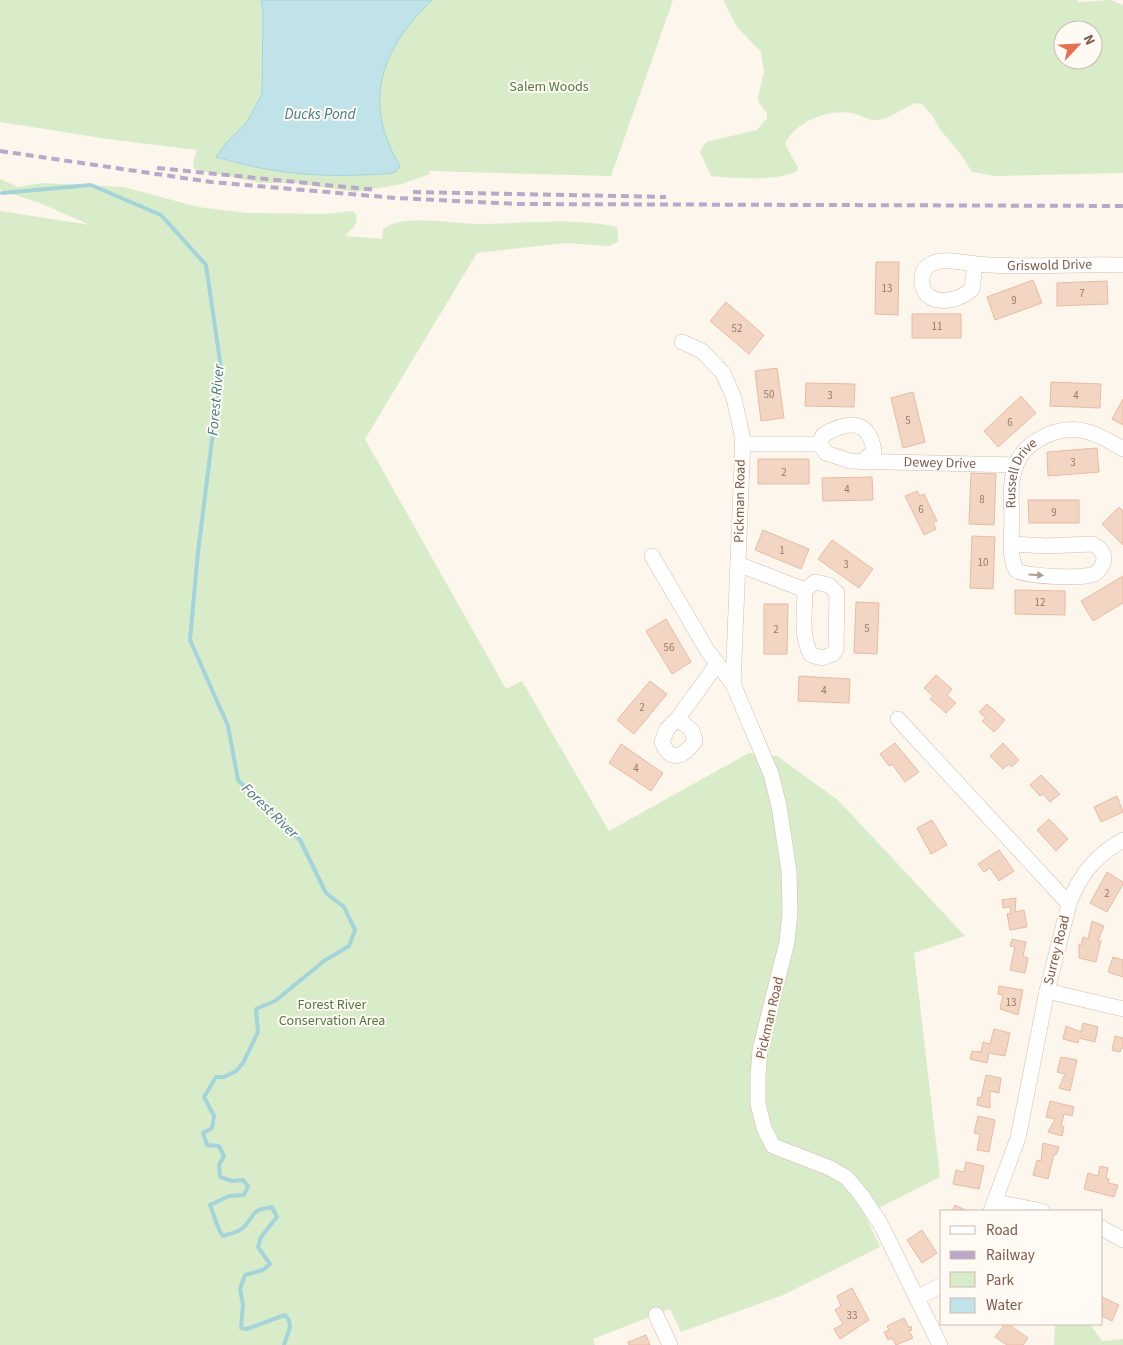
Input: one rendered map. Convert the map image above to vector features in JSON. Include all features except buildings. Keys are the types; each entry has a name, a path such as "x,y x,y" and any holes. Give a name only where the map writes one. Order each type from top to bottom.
{"street":[{"name":"Griswold Drive","path":"975,264 1123,265"},
{"name":"Pickman Road","path":"682,342 702,351 723,373 734,398 743,440 732,684"},
{"path":"742,444 820,444 823,434 832,429 843,425 856,425 866,430 872,440 874,451 862,462"},
{"name":"Russell Drive","path":"1011,544 1046,546 1092,544 1098,546 1104,560 1101,569 1093,575 1028,575 1016,570 1011,558 1011,544 1012,480 1016,465 1032,444 1057,432 1083,431 1123,449"},
{"name":"Dewey Drive","path":"820,444 826,453 836,458 862,462 1016,465"},
{"name":"Pickman Road","path":"652,556 707,650 732,684 771,774 779,806 789,871 790,912 786,942 760,1050 758,1104 764,1128 773,1146 830,1168 847,1178 862,1196 880,1223 940,1345"},
{"path":"738,564 805,590"},
{"path":"816,582 828,585 837,593 836,649 827,658 815,658 806,646 804,630 805,590 816,582"},
{"path":"678,718 717,664"},
{"name":"Surrey Road","path":"898,719 1069,904 1047,991 1018,1138 994,1207"},
{"path":"1069,904 1079,880 1094,860 1123,840"},
{"path":"1047,991 1123,1009"},
{"path":"994,1207 1030,1210"},
{"path":"1103,1229 1123,1240"},
{"path":"917,1298 940,1286"},
{"path":"656,1315 670,1345"}],"green space":[{"name":"Salem Woods","path":"0,0 673,0 611,176 429,171 430,174 402,184 355,192 295,183 261,183 194,169 193,162 197,150 108,139 0,122","holes":["217,158 392,173 304,173 260,168"]},
{"path":"723,0 1077,0 1078,2 1111,0 1123,5 1123,173 995,176 972,172 962,156 939,128 932,115 922,104 916,103 892,116 877,120 842,112 822,115 804,123 796,129 785,144 798,168 797,171 778,177 767,178 711,176 700,152 706,142 757,130 767,118 767,113 759,103 758,97 764,72 761,52 737,27"},
{"name":"Forest River Conservation Area","path":"0,179 18,187 42,183 124,187 198,207 247,213 326,214 352,211 356,214 357,221 345,236 382,239 383,229 392,224 415,220 477,224 582,222 617,227 618,242 609,246 565,243 477,253 365,439 506,689 522,681 609,831 749,753 777,756 839,801 965,936 914,953 940,1177 865,1215 880,1247 783,1295 681,1332 670,1309 593,1339 595,1345 0,1345 0,211 90,225 40,203 0,190"},
{"path":"1055,1325 1091,1325 1102,1341 1123,1339 1123,1345 1054,1345"}],"water":[{"name":"Ducks Pond","path":"261,0 432,0 400,37 390,56 383,77 380,98 382,119 388,142 400,166 396,172 362,175 306,174 270,170 216,157 227,142 247,122 262,94 263,13"}],"waterway":[{"name":"Forest River","path":"2,193 91,185 161,215 206,265 221,368 198,552 190,640 228,726 238,780 300,840 326,893 344,907 355,930 349,946 324,961 275,1001 256,1009 258,1032 243,1063 236,1071 224,1077 216,1077 204,1097 214,1116 212,1128 203,1133 207,1145 219,1146 224,1156 219,1165 220,1177 232,1181 243,1180 248,1186 244,1195 229,1196 210,1205 221,1233 223,1236 241,1229 247,1224 253,1214 259,1210 272,1207 277,1217 261,1237 258,1247 270,1264 263,1270 245,1275 240,1289 243,1305 241,1328 247,1329 285,1315 290,1326 284,1345"}],"railway":[{"path":"0,151 211,182 396,198 518,204 1123,206"},
{"path":"157,168 376,190"},
{"path":"413,192 666,197"}]}
